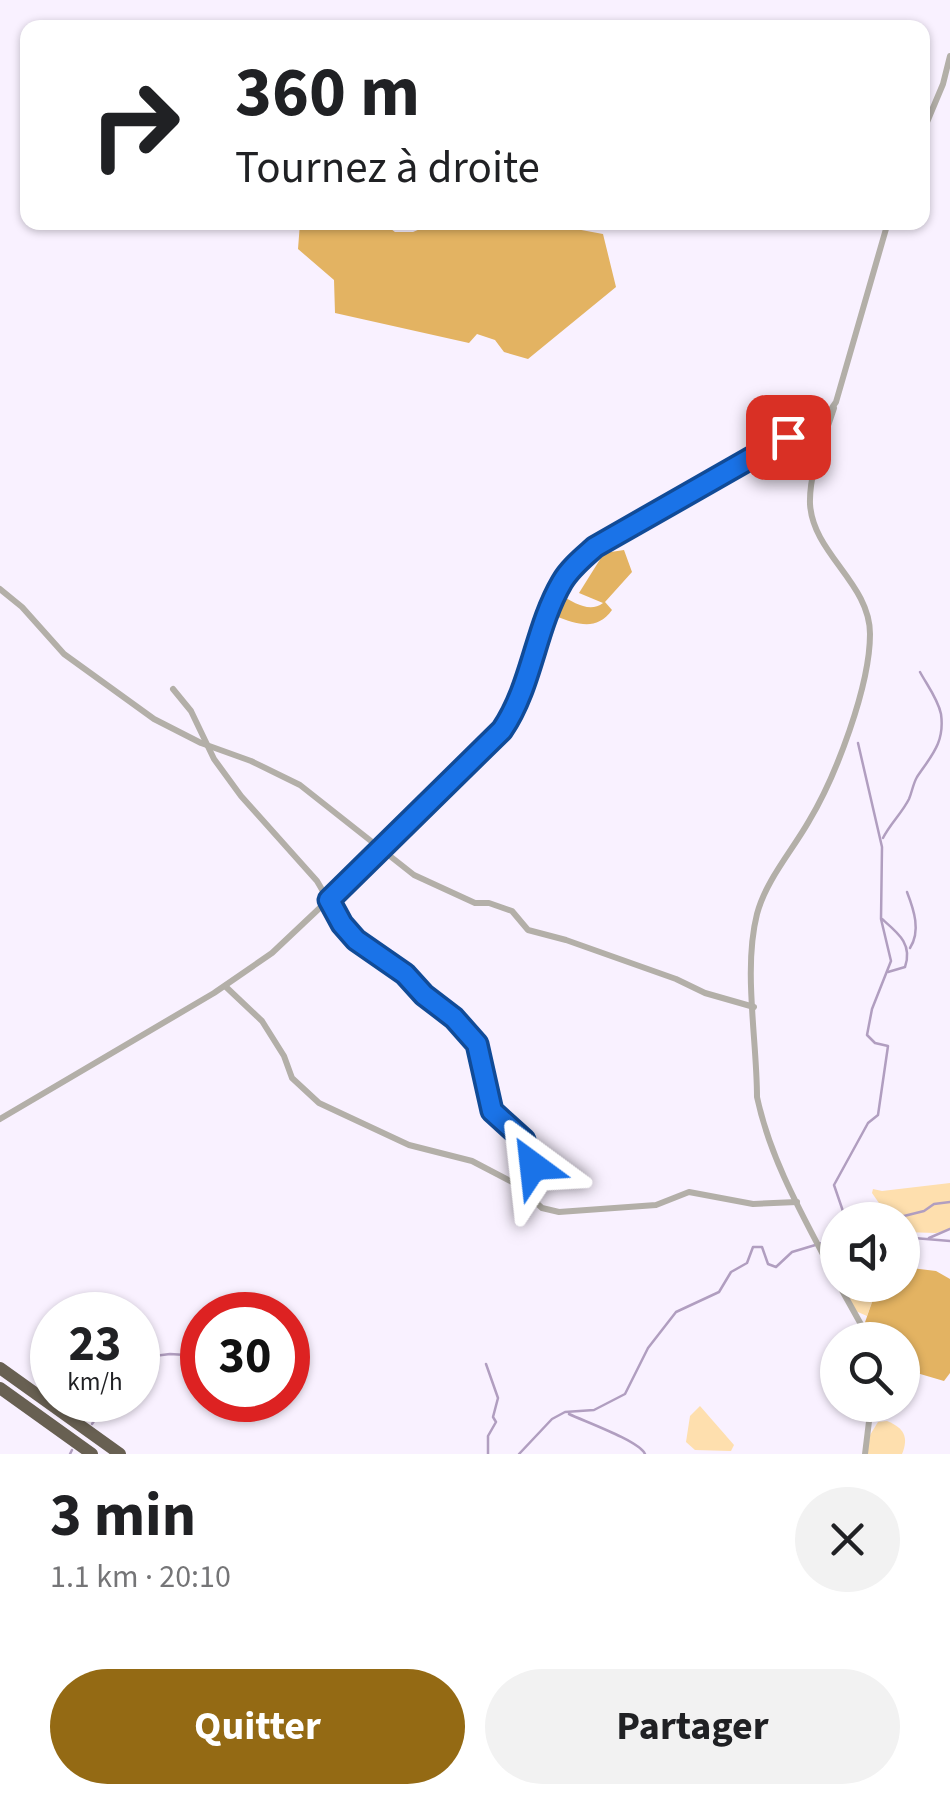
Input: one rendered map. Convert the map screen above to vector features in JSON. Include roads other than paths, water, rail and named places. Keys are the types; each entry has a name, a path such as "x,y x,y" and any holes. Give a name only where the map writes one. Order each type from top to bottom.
{"highway":[{"path":"0,1368 120,1454"},
{"path":"0,1388 92,1454"}],"street":[{"path":"930,115 950,56"},
{"path":"820,1249 760,1114 752,960 757,916 765,893 819,804 859,695 868,653 868,617 822,541 810,507 812,478 886,230"},
{"path":"0,1119 225,986 272,953 449,786 502,730 518,701 563,580 579,562 595,547 816,421 836,402"},
{"path":"0,589 76,664 154,719 300,785 414,875 475,903 512,911 528,930 754,1007"},
{"path":"173,689 191,711 208,746 241,796 280,837 329,900 342,924 356,940 405,974 477,1044 492,1111 514,1129 531,1155 533,1166 521,1188"},
{"path":"225,986 262,1021 284,1056 292,1078 320,1103 409,1145 459,1155 521,1188 542,1208 559,1212 656,1205 689,1192 754,1204 797,1202"},
{"path":"865,1454 869,1422"}],"waterway":[{"path":"883,838 909,799 941,733 940,708 920,672"},
{"path":"840,1202 834,1185 868,1123 878,1115 888,1046 875,1043 867,1035 872,1009 891,961 881,919 882,847 858,743"},
{"path":"907,892 916,928 910,948"},
{"path":"882,919 898,934 907,952 905,967 888,972"},
{"path":"920,1212 934,1204 950,1202"},
{"path":"929,1238 950,1229"},
{"path":"920,1238 950,1241"},
{"path":"519,1454 552,1419 565,1412 594,1410 625,1394 648,1348 676,1312 719,1292 731,1272 747,1263 753,1247 762,1247 768,1264 776,1267 792,1252 820,1244"},
{"path":"160,1355 180,1355"},
{"path":"486,1364 498,1398 493,1417 496,1422 488,1436 488,1454"},
{"path":"569,1414 623,1438 645,1454"},
{"path":"70,1454 72,1450"}]}
